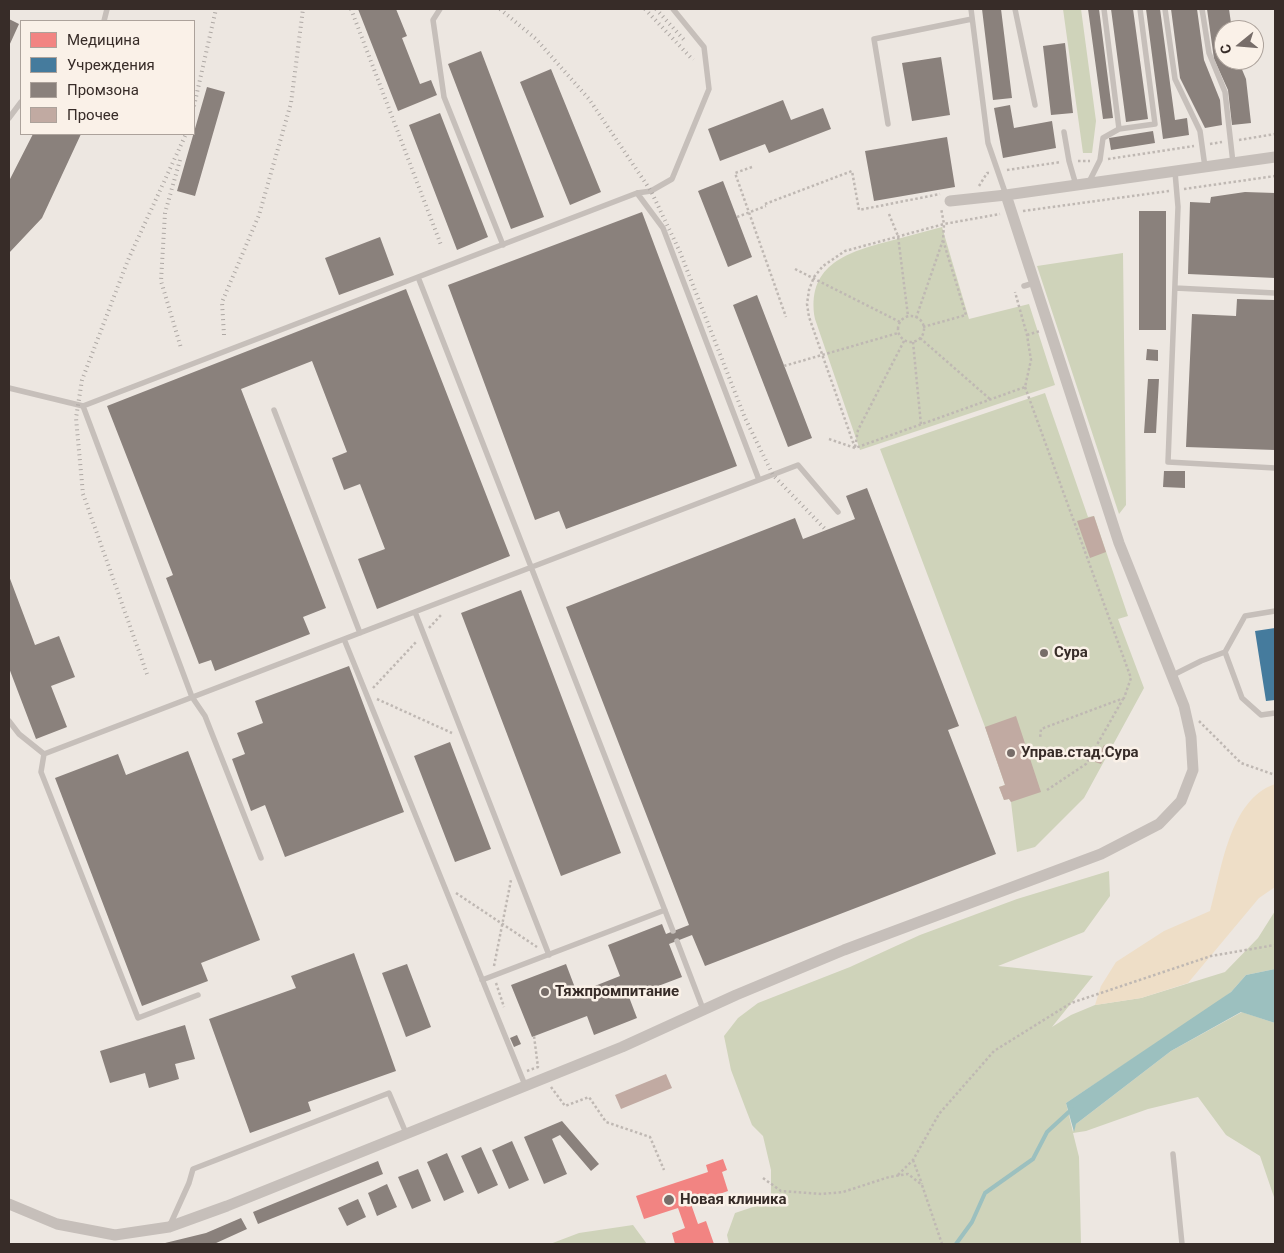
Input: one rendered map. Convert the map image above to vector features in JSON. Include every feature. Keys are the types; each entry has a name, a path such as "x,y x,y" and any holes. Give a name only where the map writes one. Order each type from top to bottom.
{"street":[{"path":"945,203 1275,158"},
{"path":"9,1204 57,1224 115,1234 169,1227 227,1206 622,1047 703,1009 844,950 1101,854 1159,824 1181,801 1193,770 1192,737 1173,675 1118,543 1029,284 1006,195"}],"lane":[{"path":"440,9 433,20 444,97 503,245"},
{"path":"9,388 83,406 637,193 651,191 672,179 709,89 704,47 673,9"},
{"path":"971,9 988,143 1006,195"},
{"path":"1015,9 1035,105"},
{"path":"1104,9 1119,129"},
{"path":"1064,132 1069,161 1082,185 1100,160 1103,138 1119,129 1155,124 1140,9"},
{"path":"1166,9 1175,79 1200,131 1205,167"},
{"path":"1202,9 1208,53 1225,92 1233,163"},
{"path":"888,124 874,39 972,19"},
{"path":"9,118 20,103"},
{"path":"1175,172 1178,206 1168,462 1275,468"},
{"path":"637,193 663,228 759,480"},
{"path":"418,277 673,931"},
{"path":"1175,288 1275,292"},
{"path":"83,406 192,697 205,716 261,858"},
{"path":"274,410 360,633"},
{"path":"44,754 798,465 838,512"},
{"path":"1173,675 1224,652 1245,616 1275,611"},
{"path":"415,612 549,955"},
{"path":"344,639 525,1085"},
{"path":"1224,652 1242,698 1261,715 1275,713"},
{"path":"9,721 19,734 44,754"},
{"path":"44,754 41,772 138,1018 198,995"},
{"path":"482,980 665,910"},
{"path":"677,941 703,1009"},
{"path":"169,1227 176,1215 193,1169 389,1093 406,1133"},
{"path":"1174,1154 1182,1244"}],"path":[{"path":"752,166 735,173 786,317"},
{"path":"855,448 809,318 807,304 809,290 814,277 823,266 845,251 944,224 1011,212 1275,176"},
{"path":"916,318 943,240 945,203"},
{"path":"737,217 766,206"},
{"path":"889,214 898,236 908,316"},
{"path":"923,327 966,315 943,240"},
{"path":"794,268 900,322"},
{"path":"1015,292 1027,336 1031,360 1025,387 1130,678 1124,698 1086,764 1048,790"},
{"path":"908,316 916,318 923,327"},
{"path":"908,316 900,322 898,333 904,341 914,342 920,338 923,327"},
{"path":"784,366 898,333"},
{"path":"920,338 991,400"},
{"path":"855,448 858,430 904,341"},
{"path":"914,342 921,425"},
{"path":"829,439 855,448 1025,387"},
{"path":"441,615 367,694 465,738"},
{"path":"1040,739 1041,729 1124,698"},
{"path":"1184,706 1241,763 1275,775"},
{"path":"482,980 493,968 514,865"},
{"path":"444,885 549,955"},
{"path":"898,1176 912,1160 939,1114 994,1051 1071,1003 1211,956 1275,944"},
{"path":"534,1036 538,1067 565,1106 589,1097 606,1122 650,1137 664,1170"},
{"path":"520,1074 538,1067"},
{"path":"912,1160 942,1244"},
{"path":"763,1178 780,1191 822,1194 843,1192 889,1177 908,1174 922,1185"}],"green space":[{"path":"1063,9 1081,9 1096,121 1092,153 1083,153"},
{"path":"942,227 969,319 1029,304 1055,385 860,450 815,319 814,301 816,287 822,275 831,265 843,257 871,246"},
{"path":"1123,253 1126,505 1119,514 1037,266"},
{"name":"Сура","path":"1045,393 1088,517 1094,516 1128,616 1118,619 1144,688 1084,798 1035,847 1017,852 1011,802 1009,799 1004,800 999,787 1005,785 985,727 880,449"},
{"path":"1109,871 1110,896 1084,932 998,966 1093,976 1052,1027 1071,1015 1095,1005 1141,998 1225,972 1258,938 1275,911 1275,969 1246,975 1231,992 1214,1005 1066,1103 1073,1132 1076,1124 1171,1051 1242,1012 1275,1023 1275,1200 1260,1156 1226,1135 1198,1097 1148,1109 1086,1131 1073,1133 1079,1157 1081,1244 729,1244 727,1235 735,1213 771,1201 771,1170 763,1136 752,1125 731,1070 724,1036 738,1018 758,1003 850,967 920,935 1017,899"},
{"path":"633,1225 647,1244 550,1244 579,1233"}],"sand":[{"path":"1275,784 1275,887 1259,898 1188,983 1141,998 1095,1005 1101,986 1116,962 1164,931 1210,911 1224,857 1237,820 1259,792"}],"water":[{"path":"1275,969 1275,1023 1241,1012 1171,1051 1076,1124 1074,1132 1066,1103 1231,992 1246,975"}],"building: Медицина":[{"name":"Новая клиника","path":"723,1159 727,1170 722,1172 728,1191 691,1204 698,1224 706,1221 714,1244 675,1244 672,1233 685,1228 678,1208 644,1219 636,1196 708,1172 706,1165"}],"building: Учреждения":[{"path":"1275,628 1275,700 1266,701 1255,631"}],"building: Промзона":[{"path":"358,9 396,9 407,36 402,38 420,84 431,80 437,95 398,111"},
{"path":"982,9 1001,9 1012,98 993,100"},
{"path":"1088,9 1099,9 1113,118 1103,119"},
{"path":"1111,9 1133,9 1148,119 1126,122"},
{"path":"1146,9 1160,9 1175,120 1187,118 1189,135 1163,139"},
{"path":"1171,9 1197,9 1204,60 1220,100 1222,125 1205,128 1180,78"},
{"path":"1207,9 1229,9 1231,20 1214,20 1214,59"},
{"path":"9,19 19,24 9,46"},
{"path":"1065,43 1073,113 1051,115 1043,46"},
{"path":"481,51 544,217 511,229 448,64"},
{"path":"941,57 950,115 912,121 902,63"},
{"path":"551,69 601,192 570,205 520,82"},
{"path":"1219,70 1242,70 1246,79 1251,123 1232,125 1228,90"},
{"path":"207,87 225,92 195,196 177,191 193,135 195,135 195,129"},
{"path":"783,100 791,120 823,108 831,129 769,153 765,144 720,161 708,129"},
{"path":"1010,105 1014,128 1052,121 1056,148 1003,158 994,108"},
{"path":"440,113 488,237 457,250 409,125"},
{"path":"1153,131 1155,143 1111,150 1109,138"},
{"path":"32,135 81,135 42,218 9,253 9,181"},
{"path":"947,137 955,187 874,201 865,151"},
{"path":"723,181 752,257 728,267 698,191"},
{"path":"1245,192 1275,193 1275,278 1188,274 1190,202 1210,203 1211,197"},
{"path":"1139,211 1166,211 1166,330 1139,330"},
{"path":"642,212 737,466 566,529 559,511 535,520 448,285"},
{"path":"380,237 394,275 339,295 325,258"},
{"path":"406,289 510,556 377,609 358,559 385,549 360,484 344,490 332,458 347,452 312,361 241,389 326,608 303,617 310,634 215,671 211,660 199,664 166,578 173,575 107,406"},
{"path":"757,295 812,438 788,447 733,305"},
{"path":"1237,299 1275,300 1275,450 1186,447 1192,314 1236,316"},
{"path":"1147,349 1158,350 1158,361 1146,360"},
{"path":"1148,379 1159,379 1156,433 1144,433"},
{"path":"1164,471 1185,471 1185,488 1163,487"},
{"path":"867,488 959,726 948,730 996,854 705,966 692,935 669,944 682,977 629,997 637,1018 594,1035 587,1016 532,1037 511,985 566,964 577,993 620,976 608,945 662,924 666,934 689,925 566,607 795,518 803,539 855,519 846,496"},
{"path":"9,576 35,645 59,636 75,677 51,686 67,727 36,739 9,668"},
{"path":"521,590 621,853 561,876 461,613"},
{"path":"349,666 404,812 285,857 265,805 251,811 232,759 245,754 237,733 263,723 255,701"},
{"path":"450,742 491,849 455,862 414,756"},
{"path":"188,751 260,940 201,963 208,981 142,1006 55,778 118,754 126,775"},
{"path":"354,953 396,1071 308,1102 311,1111 250,1133 209,1019 296,988 291,976"},
{"path":"407,964 431,1027 406,1037 382,973"},
{"path":"185,1025 195,1059 175,1064 179,1079 149,1088 145,1073 110,1083 100,1051"},
{"path":"517,1035 521,1044 514,1047 510,1038"},
{"path":"562,1121 599,1164 591,1171 560,1135 552,1139 567,1174 544,1184 524,1137"},
{"path":"512,1141 529,1180 509,1189 492,1150"},
{"path":"481,1147 498,1185 478,1194 461,1156"},
{"path":"447,1153 464,1192 444,1201 427,1162"},
{"path":"378,1161 383,1174 258,1224 253,1212"},
{"path":"418,1169 431,1201 412,1209 398,1177"},
{"path":"387,1184 397,1207 377,1216 368,1193"},
{"path":"358,1199 366,1217 347,1226 338,1208"},
{"path":"241,1218 247,1229 214,1244 161,1244 206,1233"}],"building: Прочее":[{"path":"1094,516 1106,552 1090,558 1077,521"},
{"name":"Управ.стад.Сура","path":"1016,716 1041,792 1011,802 1009,799 1004,800 999,787 1005,785 985,727"},
{"path":"1104,745 1109,748 1101,764 1095,762"},
{"path":"666,1074 672,1088 621,1109 615,1095"}],"waterway":[{"path":"956,1244 972,1222 985,1193 1033,1159 1047,1132 1072,1109"}],"railway":[{"path":"195,102 216,9"},
{"path":"224,335 222,302 259,215 291,103 303,9"},
{"path":"351,9 441,245"},
{"path":"500,9 536,39 589,99 651,191 680,252 745,418 773,475 826,530"},
{"path":"645,9 693,60"},
{"path":"656,9 686,42"},
{"path":"147,674 83,494 76,418 82,380 128,260 186,135"},
{"path":"180,160 165,213 161,281 181,348"}],"place":[{"name":"Сура","path":"1044,653"},
{"name":"Управ.стад.Сура","path":"1011,753"},
{"name":"Тяжпромпитание","path":"545,992"},
{"name":"Новая клиника","path":"669,1200"}]}
